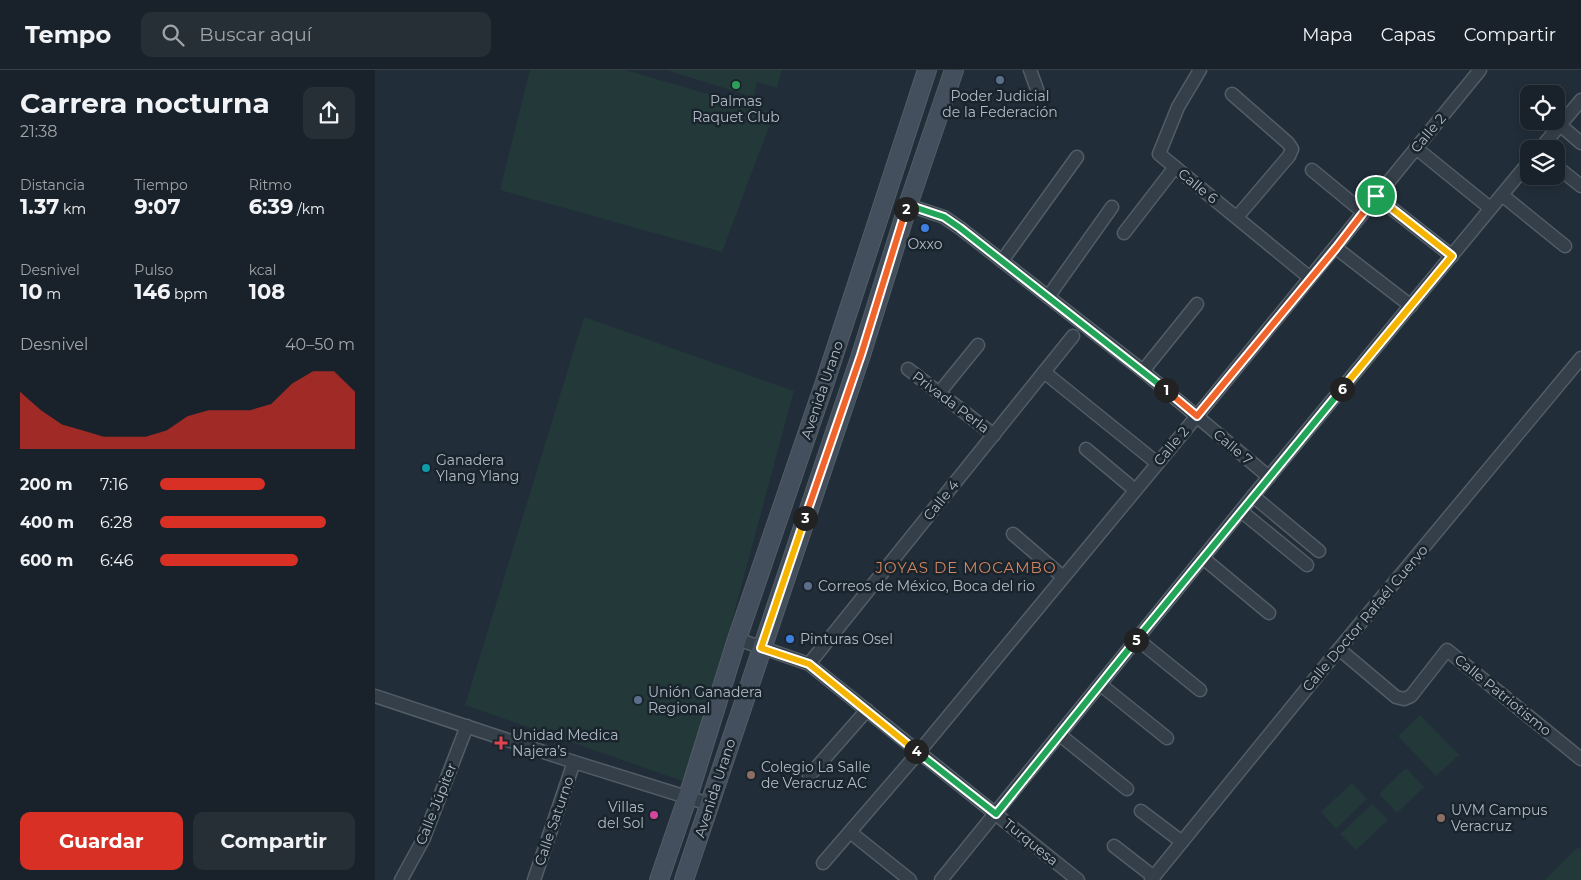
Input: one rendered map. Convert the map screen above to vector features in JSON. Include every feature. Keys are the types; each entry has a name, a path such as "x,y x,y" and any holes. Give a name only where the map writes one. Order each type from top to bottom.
{"main road":[{"name":"Avenida Urano","path":"659,880 737,639 825,382 927,70"},
{"name":"Avenida Urano","path":"684,880 861,355 908,205 954,70"},
{"path":"913,114 937,121"}],"street":[{"path":"1030,70 1038,92"},
{"name":"Calle 6","path":"1200,70 1178,107 1159,154 1310,278"},
{"name":"Calle 2","path":"823,863 918,753 1336,248 1363,212 1480,70"},
{"path":"1232,94 1288,143 1292,149 1289,156 1237,217"},
{"path":"1565,118 1581,100"},
{"path":"1547,140 1555,130"},
{"path":"1565,130 1581,143"},
{"path":"1417,148 1491,208"},
{"path":"1002,261 1077,157"},
{"path":"1124,234 1175,168"},
{"path":"1312,170 1363,212"},
{"path":"941,880 1253,496 1520,173"},
{"path":"1565,173 1581,186"},
{"path":"1502,195 1565,246"},
{"path":"1376,196 1452,256"},
{"name":"Calle 7","path":"908,205 944,217 1143,371 1269,477"},
{"path":"1048,297 1112,206"},
{"path":"1336,248 1411,306"},
{"path":"1143,371 1197,304"},
{"name":"Calle 4","path":"809,664 1073,336"},
{"path":"939,393 978,345"},
{"name":"Calle Doctor Rafaél Cuervo","path":"1152,878 1581,358"},
{"name":"Privada Perla","path":"908,370 994,435"},
{"path":"1044,372 1157,464"},
{"path":"1086,448 1135,490"},
{"path":"1253,496 1319,551"},
{"path":"1241,511 1307,565"},
{"path":"1013,534 1063,577"},
{"path":"1203,558 1269,613"},
{"name":"Turquesa","path":"737,639 809,664 1079,880"},
{"path":"1137,639 1201,690"},
{"name":"Calle Patriotismo","path":"1339,650 1396,696 1404,699 1411,696 1447,650 1581,759"},
{"path":"1101,685 1167,738"},
{"path":"375,696 574,762 709,804"},
{"path":"809,776 867,710"},
{"name":"Calle Júpiter","path":"401,880 423,840 467,726"},
{"path":"1060,735 1127,789"},
{"name":"Calle Saturno","path":"534,880 574,762"},
{"path":"1141,811 1182,842"},
{"path":"848,835 896,880"},
{"path":"848,835 910,880"},
{"path":"1114,846 1152,878"}],"green space":[{"path":"530,70 625,70 774,113 722,252 500,190"},
{"name":"Palmas Raquet Club","path":"666,70 782,70 777,88 757,82 753,97"},
{"path":"584,317 794,391 688,783 465,705"},
{"path":"1420,715 1459,755 1436,776 1398,736"},
{"path":"1406,768 1424,787 1397,813 1379,794"},
{"path":"1352,783 1367,799 1336,829 1321,812"},
{"path":"1372,804 1388,820 1356,850 1340,834"},
{"path":"1578,847 1581,850 1581,880 1545,880"}],"place":[{"name":"Poder Judicial de la Federación","path":"1000,80"},
{"name":"Palmas Raquet Club","path":"736,85"},
{"name":"Oxxo","path":"925,228"},
{"name":"Ganadera Ylang Ylang","path":"426,468"},
{"name":"Correos de México, Boca del rio","path":"808,586"},
{"name":"Pinturas Osel","path":"790,639"},
{"name":"Unión Ganadera Regional","path":"638,700"},
{"name":"Unidad Medica Najera’s","path":"501,743"},
{"name":"Colegio La Salle de Veracruz AC","path":"751,775"},
{"name":"Villas del Sol","path":"654,815"},
{"name":"UVM Campus Veracruz","path":"1441,818"}],"district":[{"name":"JOYAS DE MOCAMBO","path":"966,568"}],"route":[{"path":"1376,196 1452,256 1253,496 996,814 809,664 761,648 861,355 908,205 944,217 960,228 1143,371 1197,416 1336,248 1376,196"}]}
